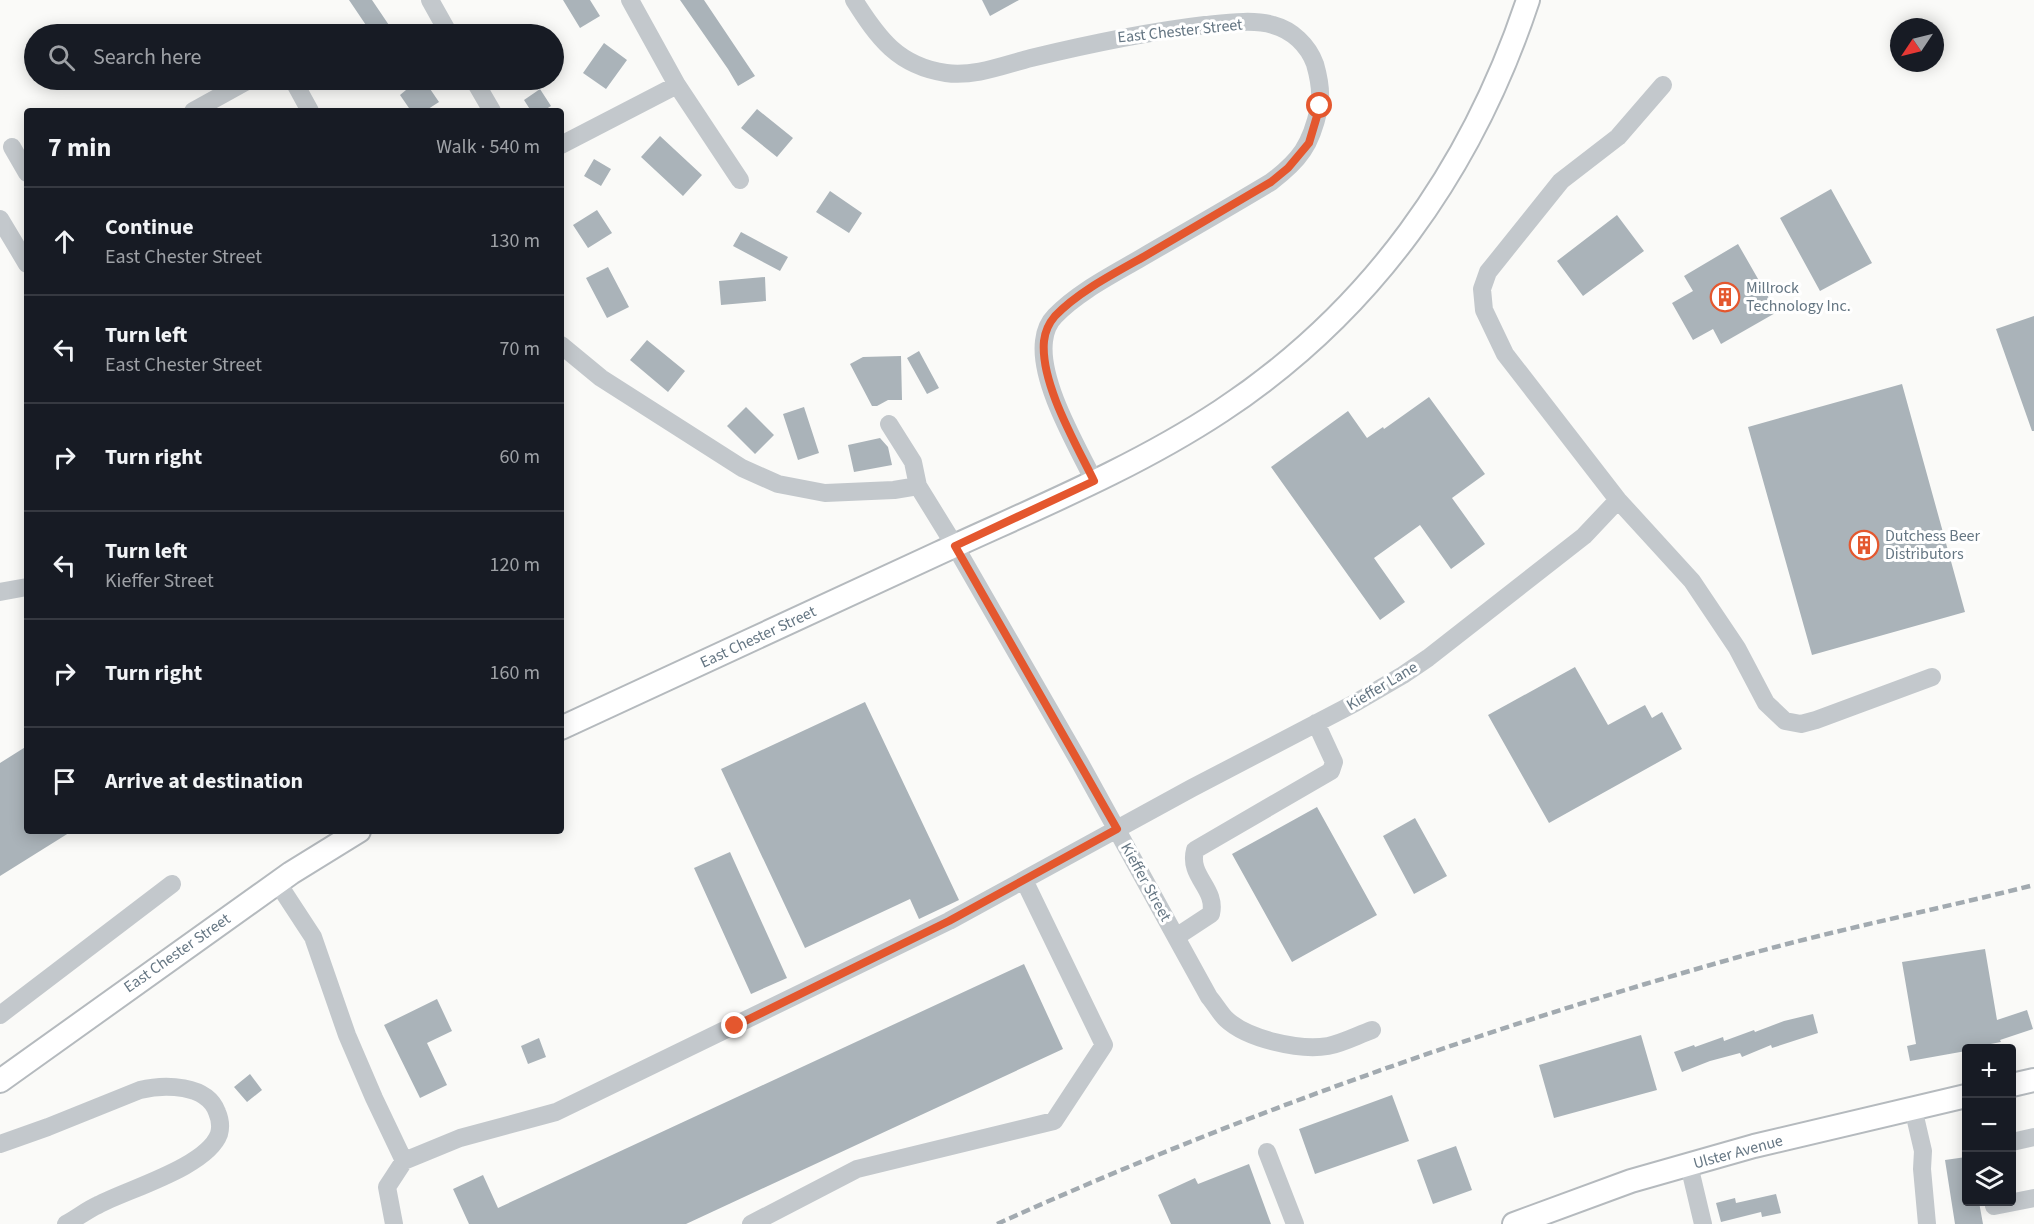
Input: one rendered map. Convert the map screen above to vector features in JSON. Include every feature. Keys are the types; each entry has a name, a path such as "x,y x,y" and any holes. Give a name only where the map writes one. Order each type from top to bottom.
{"main road":[{"name":"East Chester Street","path":"564,727 1094,481 1191,430 1249,392 1308,344 1365,288 1417,223 1464,151 1502,72 1528,0"},
{"name":"East Chester Street","path":"0,1081 277,882 354,834"},
{"path":"2016,1084 2034,1080"},
{"name":"Ulster Avenue","path":"1514,1224 1631,1181 1754,1146 1962,1097"}],"street":[{"path":"430,0 443,24"},
{"path":"630,0 677,85 740,180"},
{"name":"East Chester Street","path":"854,0 872,28 893,52 917,66 948,73 975,72 1107,40 1156,31 1228,23 1270,24 1281,28 1298,38 1312,57 1320,79 1320,106 1309,143 1288,168 1271,182 1120,270 1070,302 1053,318 1046,331 1045,365 1061,415 1094,481"},
{"path":"564,143 677,85"},
{"path":"1663,85 1618,137 1561,181 1488,272 1482,289 1484,310 1505,354 1618,500 1692,581 1737,648 1766,703 1785,721 1801,724 1816,720 1932,677"},
{"path":"198,108 231,90"},
{"path":"298,90 308,108"},
{"path":"480,90 490,108"},
{"path":"12,147 24,168"},
{"path":"0,219 24,259"},
{"path":"564,347 601,378 742,468 778,484 825,493 894,490 918,486"},
{"name":"Kieffer Street","path":"889,424 913,462 918,486 955,546 1117,829 1209,997 1226,1019 1267,1040 1307,1048 1330,1046 1372,1030"},
{"name":"Kieffer Lane","path":"404,1161 460,1138 556,1112 949,921 1316,723 1403,675 1428,658 1584,536 1618,500"},
{"path":"0,592 24,587"},
{"path":"1176,937 1210,914 1213,903 1192,862 1195,850 1331,771 1334,762 1316,723"},
{"path":"751,1224 857,1169 1054,1121 1104,1045 1024,879"},
{"path":"277,882 313,937 347,1035 404,1161 387,1187 394,1224"},
{"path":"0,1015 172,884"},
{"path":"0,1144 140,1090 156,1086 172,1086 207,1096 215,1105 220,1118 220,1129 218,1137 208,1150 181,1168 98,1205 66,1224"},
{"path":"1913,1108 1923,1151 1922,1169 1927,1224"},
{"path":"2016,1141 2034,1137"},
{"path":"1267,1152 1295,1224"},
{"path":"1689,1165 1703,1224"},
{"path":"1995,1211 2034,1198"}],"building":[{"path":"349,0 372,0 388,24 365,24"},
{"path":"563,0 590,0 600,16 580,28"},
{"path":"680,0 704,0 755,76 738,86"},
{"path":"982,0 1019,0 990,16"},
{"path":"604,43 627,60 606,89 583,73"},
{"path":"406,90 431,90 439,102 430,108 409,108 400,95"},
{"path":"541,90 551,106 529,108 524,100"},
{"path":"757,109 793,138 777,157 741,128"},
{"path":"660,136 702,175 683,196 641,157"},
{"path":"594,159 611,169 601,186 584,176"},
{"path":"1831,189 1872,263 1820,291 1780,218"},
{"path":"830,191 862,213 849,233 816,212"},
{"path":"597,210 612,233 588,248 573,225"},
{"path":"1617,215 1644,251 1583,296 1557,261"},
{"path":"741,232 788,257 780,271 733,246"},
{"name":"Millrock Technology Inc.","path":"1738,244 1777,312 1721,344 1713,329 1693,340 1672,303 1693,291 1684,276"},
{"path":"608,267 629,307 607,318 586,278"},
{"path":"765,277 766,301 721,305 719,281"},
{"path":"2034,316 2034,431 2032,431 1996,329"},
{"path":"647,340 685,371 668,392 630,360"},
{"path":"919,351 939,388 927,394 907,358"},
{"path":"901,356 902,400 888,400 872,406 850,364 863,357"},
{"name":"Dutchess Beer Distributors","path":"1902,384 1965,612 1812,655 1748,427"},
{"path":"1429,397 1485,474 1452,498 1485,544 1451,569 1420,525 1374,558 1405,602 1380,620 1271,467 1348,411 1367,438 1383,427 1384,429"},
{"path":"746,407 774,435 755,454 727,426"},
{"path":"804,407 819,453 798,460 783,414"},
{"path":"880,438 888,447 892,465 854,472 848,445"},
{"path":"1575,667 1608,725 1645,705 1652,718 1662,712 1682,749 1549,823 1488,715"},
{"path":"865,702 959,900 919,919 910,899 805,948 721,769"},
{"path":"24,748 24,834 67,834 0,876 0,763"},
{"path":"1317,807 1377,915 1292,962 1232,854"},
{"path":"1415,818 1447,876 1414,894 1383,836"},
{"path":"730,852 787,978 751,994 694,868"},
{"path":"1985,949 1997,1020 2027,1010 2033,1029 2000,1040 2001,1042 1962,1044 1962,1052 1910,1061 1907,1046 1916,1044 1902,962"},
{"path":"1024,964 1063,1049 686,1224 469,1224 453,1189 483,1175 498,1208"},
{"path":"437,999 452,1031 427,1043 447,1085 420,1098 384,1025"},
{"path":"1813,1014 1818,1033 1772,1048 1771,1045 1742,1057 1740,1053 1682,1072 1674,1052 1723,1037 1724,1041 1754,1030 1755,1032 1784,1021"},
{"path":"1641,1035 1657,1090 1554,1118 1539,1065"},
{"path":"539,1038 546,1057 528,1064 521,1046"},
{"path":"250,1074 262,1090 247,1102 234,1087"},
{"path":"1392,1095 1409,1141 1315,1174 1299,1129"},
{"path":"1456,1146 1472,1190 1433,1204 1417,1160"},
{"path":"1962,1158 1962,1206 1980,1206 1983,1224 1955,1224 1945,1160"},
{"path":"1249,1164 1271,1224 1171,1224 1158,1195 1195,1178 1198,1184"},
{"path":"1776,1194 1781,1213 1762,1217 1761,1212 1721,1222 1716,1203 1735,1198 1736,1203"}],"railway":[{"path":"997,1224 1087,1184 1269,1111 1547,1014 1772,948 2034,885"}],"place":[{"name":"Millrock Technology Inc.","path":"1725,297"},
{"name":"Dutchess Beer Distributors","path":"1864,545"}],"route":[{"path":"735,1026 949,921 1117,829 955,546 1094,481 1061,415 1045,365 1046,331 1053,318 1070,302 1120,270 1271,182 1288,168 1309,143 1320,106"}]}
